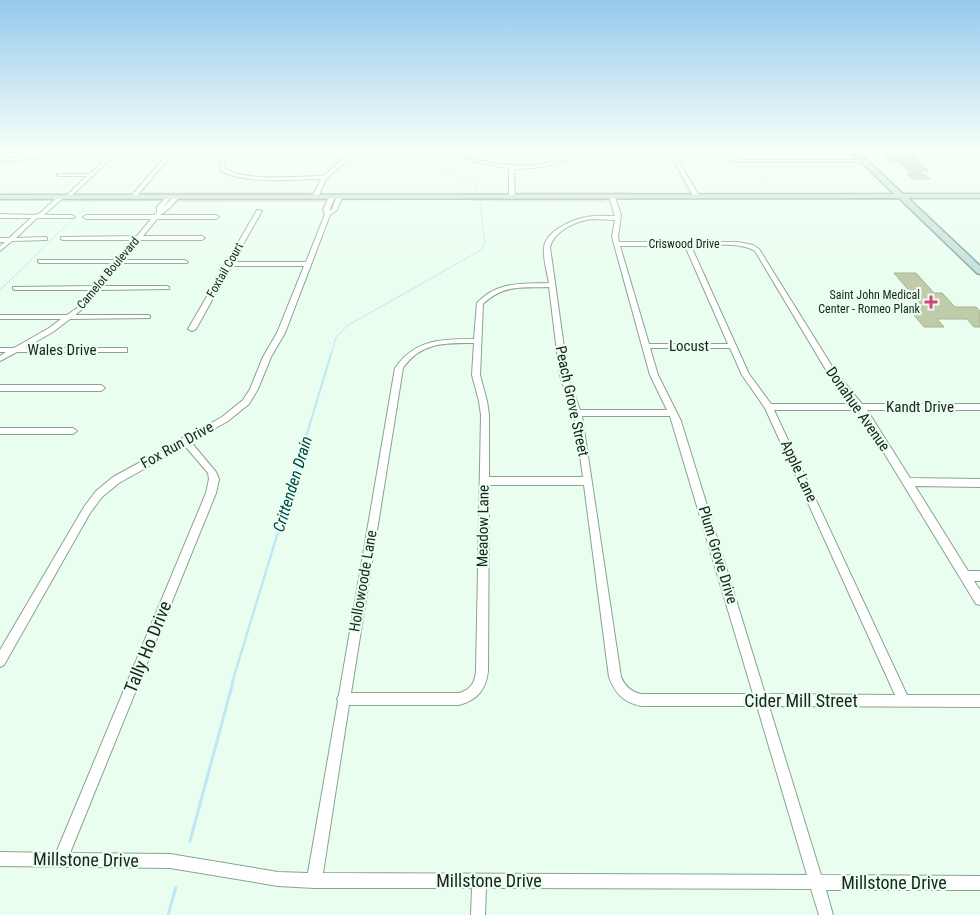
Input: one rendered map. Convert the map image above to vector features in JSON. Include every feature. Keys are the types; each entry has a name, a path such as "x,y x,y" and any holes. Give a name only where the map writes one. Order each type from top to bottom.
{"street":[{"path":"35,216 41,208 68,192"},
{"path":"133,197 138,192"},
{"path":"315,197 318,192"},
{"path":"512,192 512,197"},
{"path":"694,192 696,196"},
{"path":"896,192 980,271"},
{"path":"0,197 980,196"},
{"path":"0,249 35,216 49,208 61,197"},
{"name":"Camelot Boulevard","path":"0,359 69,317 86,301 158,214 168,207 172,197"},
{"name":"Fox Run Drive","path":"0,661 87,510 99,494 116,480 234,413 251,395 267,357 280,333 328,214 334,210 335,197"},
{"name":"Plum Grove Drive","path":"612,197 618,218 617,244 646,346 657,382 674,413 826,915"},
{"path":"41,208 49,208"},
{"name":"Foxtail Court","path":"192,328 259,211"},
{"path":"86,217 158,214 216,217"},
{"path":"0,216 72,217"},
{"name":"Peach Grove Street","path":"618,218 594,218 580,221 550,239 547,247 564,376 577,413 615,677 619,688 624,693"},
{"path":"64,238 202,238"},
{"path":"0,240 45,239"},
{"name":"Criswood Drive","path":"617,244 738,244 751,246"},
{"name":"Apple Lane","path":"687,244 748,380 769,407 904,701"},
{"name":"Donahue Avenue","path":"751,246 758,252 836,379 860,407 980,600"},
{"path":"40,261 184,262"},
{"path":"229,264 308,264"},
{"name":"Meadow Lane","path":"343,699 459,699 474,693 479,686 482,671 485,415 484,401 477,380 478,307 486,296 510,286 552,285"},
{"path":"15,288 167,288"},
{"path":"0,317 148,317"},
{"name":"Hollowoode Lane","path":"314,880 399,368 411,354 430,344 477,341"},
{"name":"Locust","path":"646,346 733,346"},
{"name":"Wales Drive","path":"0,350 124,350"},
{"path":"0,388 101,388"},
{"name":"Kandt Drive","path":"769,407 980,407"},
{"path":"577,413 674,413"},
{"path":"0,431 72,432"},
{"name":"Tally Ho Drive","path":"60,860 211,493 214,478 212,472 185,440"},
{"path":"484,481 587,482"},
{"path":"907,482 980,483"},
{"path":"966,576 980,576"},
{"name":"Cider Mill Street","path":"624,693 639,700 980,701"},
{"name":"Millstone Drive","path":"0,859 170,861 278,879 314,880 817,884 980,883"},
{"path":"478,915 479,881"}],"shaded area":[{"path":"515,192 630,192 631,194 543,195"},
{"path":"140,193 313,193 300,195 149,195"},
{"path":"97,199 157,199 162,201 58,202"},
{"path":"188,199 305,199 324,200 327,202 174,202"},
{"path":"474,199 602,199 609,202 469,201"}],"building":[{"name":"Saint John Medical Center - Romeo Plank","path":"894,273 916,273 934,293 942,293 955,307 976,307 980,311 980,327 974,327 967,319 937,319 944,327 924,327 907,307 923,307"}],"waterway":[{"path":"0,290 89,203"},
{"name":"Crittenden Drain","path":"331,355 336,337 347,326 481,250 485,244 480,204"},
{"name":"Crittenden Drain","path":"287,500 331,354"},
{"name":"Crittenden Drain","path":"232,683 288,499"},
{"name":"Crittenden Drain","path":"190,841 233,682"},
{"name":"Crittenden Drain","path":"168,915 176,887"}],"place":[{"name":"Saint John Medical Center - Romeo Plank","path":"931,302"}]}
